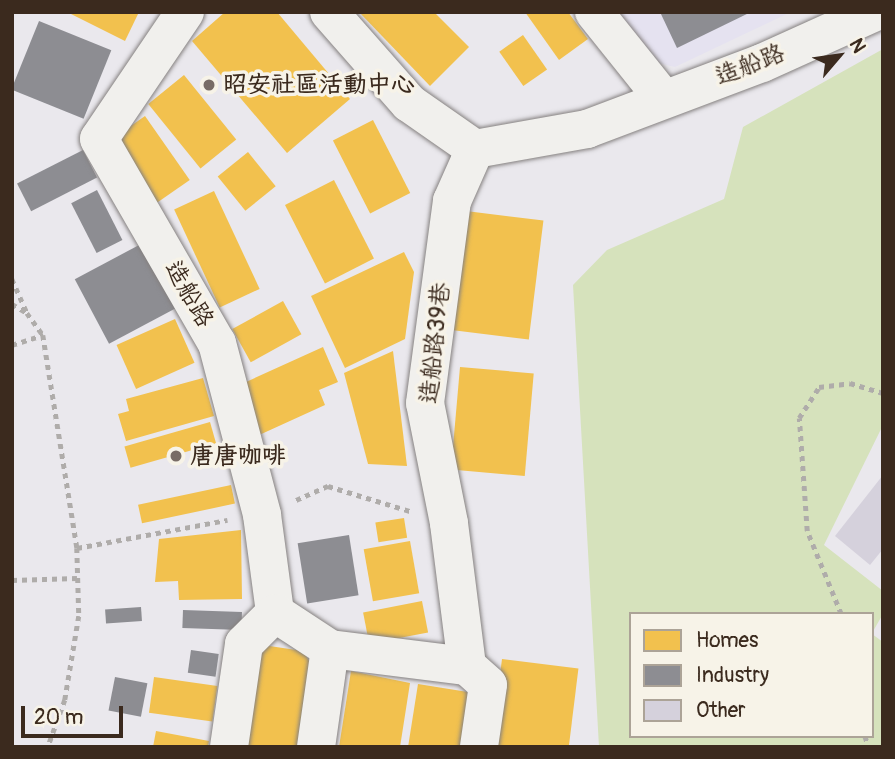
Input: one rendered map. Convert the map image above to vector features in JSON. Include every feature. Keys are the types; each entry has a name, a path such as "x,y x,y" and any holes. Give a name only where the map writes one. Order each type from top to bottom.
{"street":[{"name":"造船路","path":"185,12 99,139 217,343 262,515 275,613"},
{"path":"329,12 409,103 475,149"},
{"path":"594,12 662,97"},
{"name":"造船路","path":"475,149 587,129 662,97 762,63 875,12"},
{"name":"造船路39巷","path":"467,666 449,523 425,403 452,201 475,149"},
{"path":"229,747 244,644 275,613 330,649 467,666 488,685 479,747"},
{"path":"316,747 330,649"}],"path":[{"path":"12,279 27,313 43,335 77,548 79,616 65,700 48,747"},
{"path":"12,304 27,313"},
{"path":"12,345 43,335"},
{"path":"840,612 807,531 799,418 819,387 849,383 883,393"},
{"path":"77,548 262,515 328,486 449,523"},
{"path":"12,580 76,578"}],"shaded area":[{"path":"612,12 791,12 675,67 646,60"}],"green space":[{"path":"883,49 883,425 824,545 883,591 883,614 874,630 874,612 629,612 629,738 874,738 874,635 883,642 883,747 599,747 573,285 607,250 724,199 743,127"}],"building: Homes":[{"path":"67,12 139,12 125,41"},
{"path":"225,12 277,12 350,99 287,153 192,41"},
{"path":"359,12 434,12 469,47 430,86"},
{"path":"525,12 568,12 588,39 559,60"},
{"path":"523,35 547,69 523,86 499,52"},
{"path":"184,75 236,140 200,168 148,104"},
{"path":"145,116 190,180 157,203 112,139"},
{"path":"373,120 410,193 370,213 333,140"},
{"path":"248,152 276,186 245,211 218,177"},
{"path":"334,180 374,258 325,283 285,205"},
{"path":"214,191 260,289 220,307 174,210"},
{"path":"466,211 543,221 529,340 451,330"},
{"path":"404,252 414,272 405,339 345,368 311,296"},
{"path":"283,301 301,334 251,362 232,329"},
{"path":"175,319 195,363 136,389 117,345"},
{"path":"323,347 338,382 319,390 325,405 257,436 235,387"},
{"path":"393,351 407,466 368,464 344,373"},
{"path":"460,367 534,373 525,476 451,470"},
{"path":"203,378 214,416 126,441 118,414 129,411 126,399"},
{"path":"210,422 216,443 131,468 124,447"},
{"path":"231,485 235,504 142,523 138,505"},
{"path":"404,518 407,538 378,542 375,523"},
{"path":"241,530 242,599 179,600 178,581 155,582 159,539"},
{"path":"410,541 419,593 373,601 364,549"},
{"path":"422,601 428,632 369,644 363,612"},
{"path":"256,644 303,651 316,672 305,747 241,747"},
{"path":"502,659 578,668 569,747 491,747"},
{"path":"351,671 410,683 400,747 339,747"},
{"path":"154,677 217,686 212,722 149,713"},
{"path":"418,684 469,692 461,747 408,747"},
{"path":"156,731 209,741 208,747 153,747"}],"building: Industry":[{"path":"660,12 751,12 677,48"},
{"path":"39,21 111,50 84,119 12,90"},
{"path":"83,150 97,178 31,211 17,184"},
{"path":"97,190 122,240 97,253 71,203"},
{"path":"141,244 175,308 109,344 75,279"},
{"path":"349,535 359,595 307,603 298,543"},
{"path":"141,607 142,621 106,623 105,610"},
{"path":"183,610 242,612 241,630 182,628"},
{"path":"191,650 219,654 216,677 188,673"},
{"path":"115,677 147,683 141,717 109,710"}],"building: Other":[{"path":"883,475 883,549 870,565 835,536"}],"place":[{"name":"昭安社區活動中心","path":"209,85"},
{"name":"唐唐咖啡","path":"176,456"}]}
